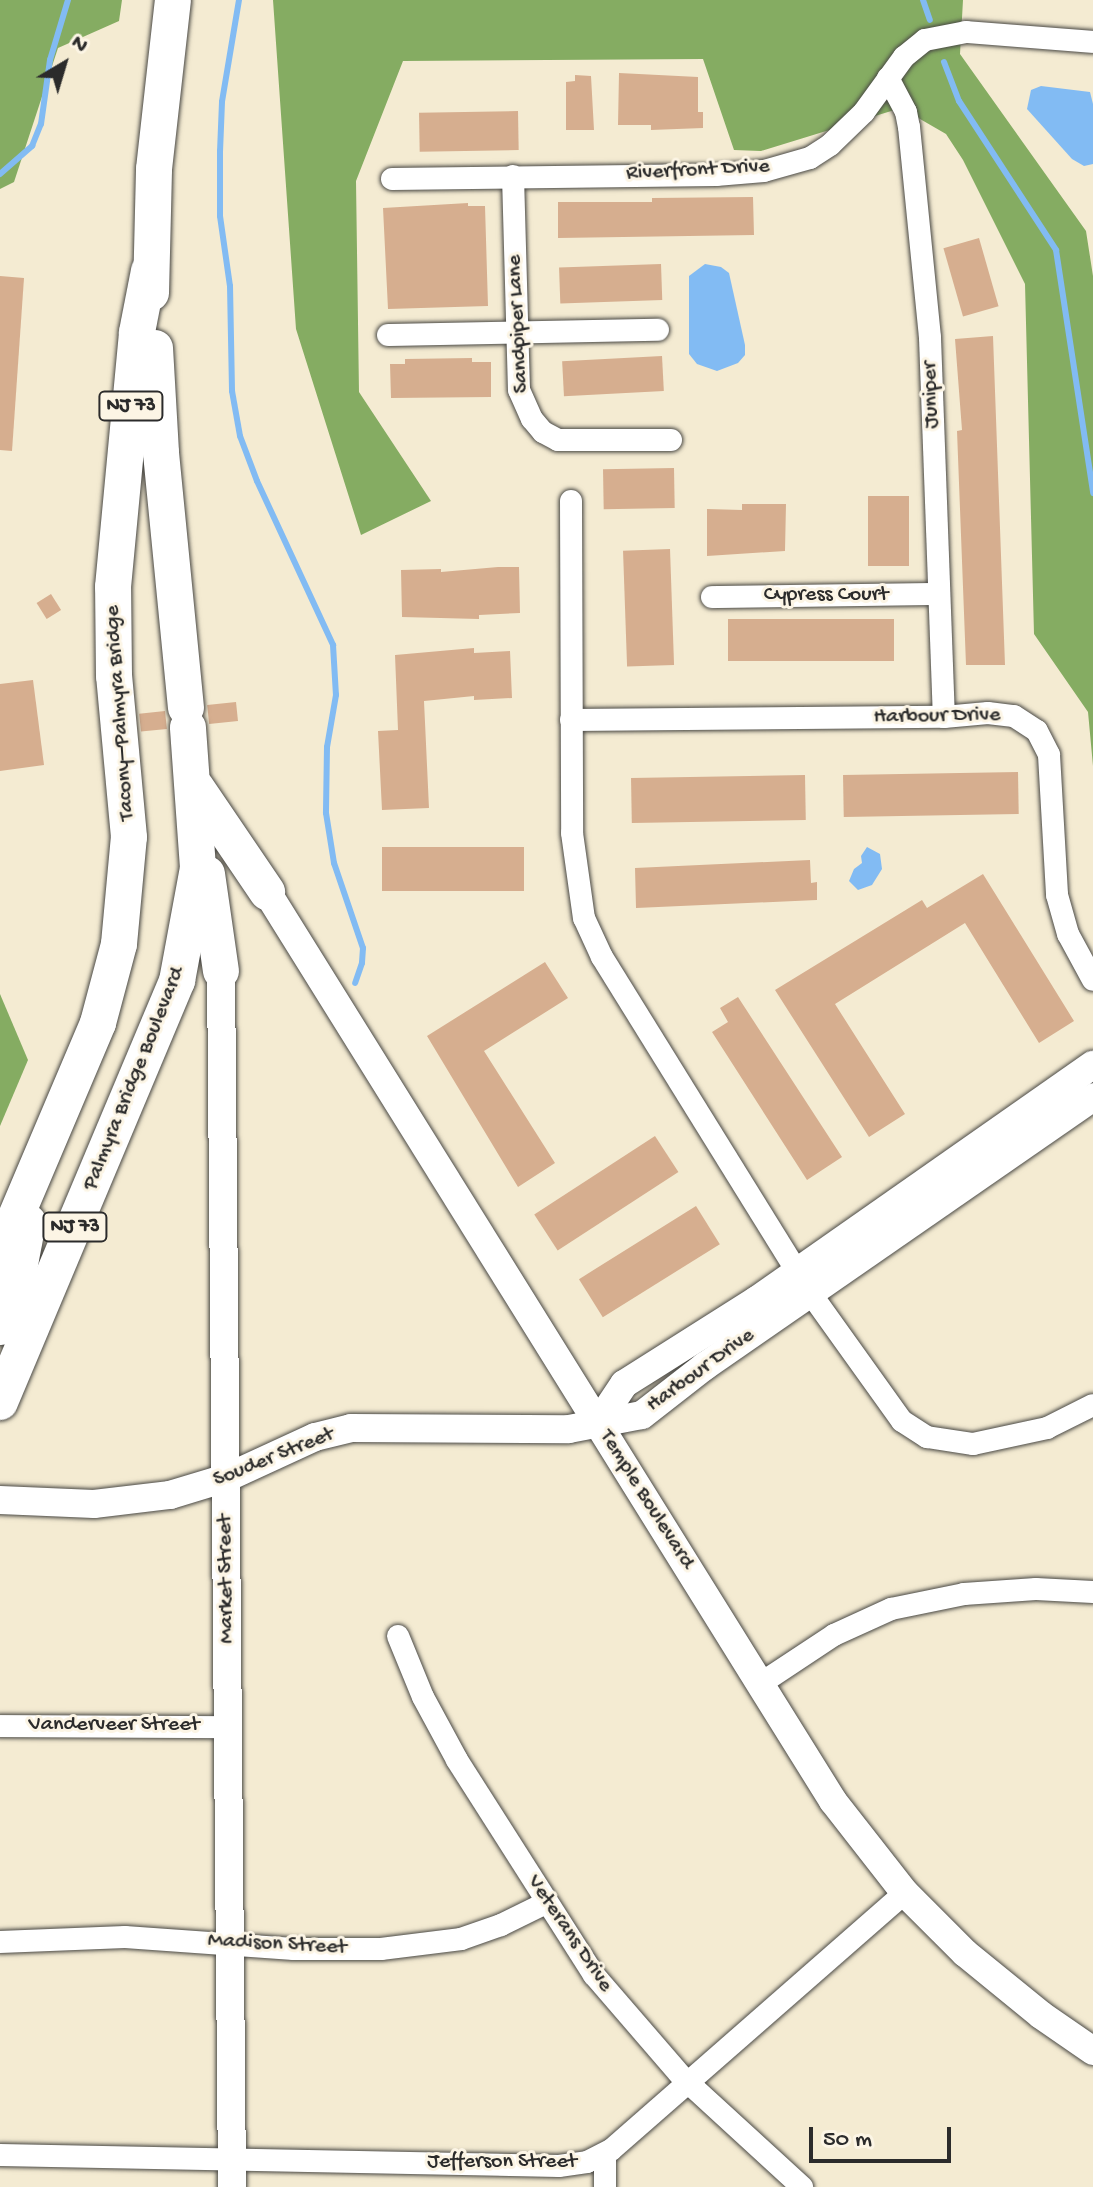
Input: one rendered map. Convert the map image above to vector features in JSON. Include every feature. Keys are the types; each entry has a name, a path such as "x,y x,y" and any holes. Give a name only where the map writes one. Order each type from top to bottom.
{"highway":[{"name":"Tacony–Palmyra Bridge","path":"173,0 158,119 149,271 161,453 195,787"},
{"name":"Tacony–Palmyra Bridge","path":"44,1150 107,996 123,917 129,837 114,676 113,587 137,332 149,271"},
{"name":"Palmyra Bridge Boulevard","path":"0,1402 169,1007 195,901 199,837 195,787"},
{"path":"195,787 267,892"},
{"path":"199,837 214,907 221,971"},
{"path":"0,1327 18,1275 44,1150"},
{"name":"NJ 73","path":"0,1254 44,1150"}],"street":[{"name":"Riverfront Drive","path":"392,179 716,175 788,166 830,145 864,112 910,50 925,40 945,34 1093,42"},
{"name":"Juniper","path":"888,78 906,112 914,161 930,338 944,717"},
{"name":"Sandpiper Lane","path":"513,176 519,390 532,419 543,432 558,440 671,440"},
{"path":"388,335 658,330"},
{"path":"571,501 572,833 584,918 602,957 804,1282 902,1421 927,1437 973,1444 1047,1428 1093,1405"},
{"name":"Cypress Court","path":"712,597 939,594"},
{"name":"Harbour Drive","path":"571,720 944,717 1002,713 1026,723 1044,739 1052,770 1057,895 1072,941 1093,980"},
{"name":"Temple Boulevard","path":"267,892 833,1801 905,1893 999,1982 1093,2051"},
{"name":"Market Street","path":"221,971 232,2174"},
{"name":"Harbour Drive","path":"804,1282 1093,1065"},
{"name":"Harbour Drive","path":"598,1423 624,1384 697,1355 804,1282 1093,1097"},
{"name":"Souder Street","path":"0,1500 130,1502 170,1495 226,1478 294,1446 351,1428 569,1429 598,1423"},
{"path":"760,1684 834,1635 891,1609 964,1594 1036,1589 1093,1592"},
{"name":"Veterans Drive","path":"398,1636 435,1721 546,1903 616,2003 689,2085 802,2187"},
{"name":"Vanderveer Street","path":"0,1726 228,1727"},
{"name":"Jefferson Street","path":"0,2155 232,2174 559,2166 587,2162 605,2154 689,2085 905,1893"},
{"name":"Madison Street","path":"0,1942 125,1937 294,1949 435,1945 501,1925 546,1903"},
{"path":"605,2154 605,2187"}],"green space":[{"path":"0,0 122,0 119,21 58,48 14,182 0,189"},
{"path":"273,0 963,0 960,54 1086,231 1093,276 1093,766 1088,712 1034,634 1025,284 963,160 946,134 901,108 761,151 734,150 703,59 403,61 356,181 359,392 431,501 361,535 296,329"},
{"path":"0,994 28,1060 0,1126"}],"water":[{"path":"1041,86 1090,92 1093,104 1093,164 1084,166 1072,159 1027,109 1031,90"},
{"path":"705,264 721,267 729,273 745,345 745,355 738,363 717,371 697,364 689,354 689,276"},
{"path":"867,847 880,854 882,869 872,885 858,890 849,881 854,869 862,863 861,856"}],"building":[{"path":"619,73 698,77 698,112 703,112 703,128 651,130 651,125 618,125"},
{"path":"575,75 591,76 594,130 566,130 566,82 575,81"},
{"path":"518,111 519,150 420,152 419,113"},
{"path":"753,197 754,235 558,238 558,202 652,202 652,198"},
{"path":"468,203 468,206 485,206 488,306 388,309 383,208"},
{"path":"979,238 999,306 963,316 943,248"},
{"path":"661,264 662,300 560,304 559,268"},
{"path":"0,276 24,278 12,451 0,450"},
{"path":"993,336 1005,665 966,665 957,431 962,430 955,339"},
{"path":"662,356 664,391 564,396 562,361"},
{"path":"472,358 472,362 491,362 491,397 391,398 390,364 405,364 405,359"},
{"path":"674,468 675,508 604,509 603,469"},
{"path":"868,496 909,496 909,566 868,566"},
{"path":"742,504 786,504 785,551 707,556 707,509 742,510"},
{"path":"670,549 674,665 627,667 623,551"},
{"path":"519,567 520,613 479,615 479,619 402,617 401,570 441,569 441,572"},
{"path":"51,594 61,610 47,619 37,603"},
{"path":"728,619 894,619 894,661 728,661"},
{"path":"474,648 474,653 510,651 512,698 474,700 474,696 424,701 429,808 382,810 378,731 398,730 395,655"},
{"path":"33,680 44,765 0,771 0,684"},
{"path":"236,702 238,721 209,724 207,705"},
{"path":"165,711 167,729 141,732 139,714"},
{"path":"1018,772 1019,814 844,817 843,775"},
{"path":"805,775 806,820 632,823 631,778"},
{"path":"382,847 524,847 524,891 382,891"},
{"path":"810,860 811,883 817,882 817,900 636,908 635,868"},
{"path":"983,874 1074,1021 1039,1043 965,923 835,1004 905,1114 869,1137 775,990 922,900 927,908"},
{"path":"545,962 568,998 484,1051 555,1163 518,1187 427,1036"},
{"path":"738,997 842,1157 807,1180 712,1032 728,1022 720,1008"},
{"path":"655,1136 678,1172 558,1250 534,1214"},
{"path":"696,1206 720,1244 603,1317 579,1279"}],"waterway":[{"path":"0,174 32,146 41,124 50,60 68,0"},
{"path":"239,0 222,102 220,151 220,216 230,286 232,391 240,436 257,481 333,645 336,695 327,747 326,813 334,863 363,948 355,983"},
{"path":"923,0 930,20"},
{"path":"944,62 959,101 1056,250 1093,493"}]}
